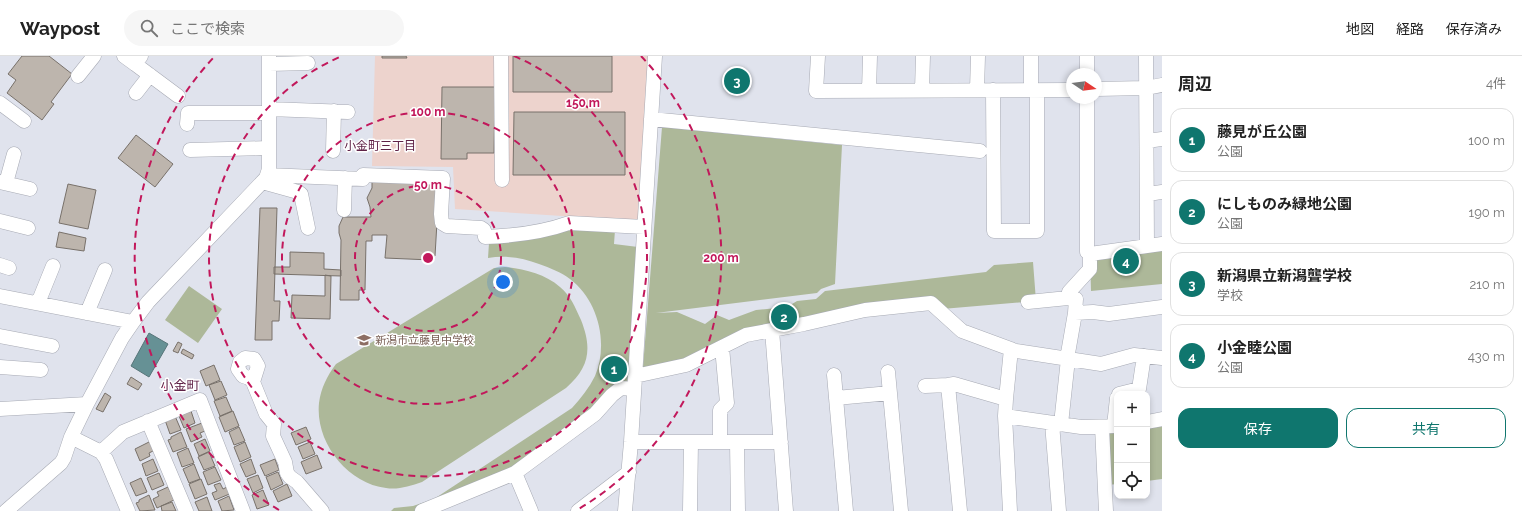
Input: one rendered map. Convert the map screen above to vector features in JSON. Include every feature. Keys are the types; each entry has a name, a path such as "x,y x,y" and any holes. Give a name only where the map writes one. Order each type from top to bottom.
{"street":[{"path":"78,76 94,56"},
{"path":"501,56 502,180"},
{"path":"626,511 655,56"},
{"path":"818,56 816,91 1066,90"},
{"path":"869,91 870,56"},
{"path":"922,90 923,56"},
{"path":"977,90 978,56"},
{"path":"993,90 994,231 1037,231 1034,90 1031,56"},
{"path":"1087,56 1087,68"},
{"path":"1146,56 1148,141 1147,246"},
{"path":"133,59 150,75 178,96"},
{"path":"13,508 61,463 67,452 71,437 87,404 122,338 148,302 265,178 269,169 269,60 308,63"},
{"path":"136,93 150,75"},
{"path":"1102,89 1146,88 1162,85"},
{"path":"0,103 24,121"},
{"path":"1068,298 1068,292 1090,269 1090,254 1087,252 1087,104"},
{"path":"187,124 188,113 269,111 348,112"},
{"path":"333,151 334,111"},
{"path":"651,119 980,151"},
{"path":"1148,141 1162,139"},
{"path":"190,150 269,148"},
{"path":"14,154 3,183 30,189"},
{"path":"265,178 363,179 363,175 443,178 442,223 447,226 481,228 484,230 485,237 528,234 569,223 644,227"},
{"path":"265,178 301,194 308,228"},
{"path":"344,210 345,178"},
{"path":"1148,194 1162,192"},
{"path":"0,222 28,228"},
{"path":"1090,254 1162,244"},
{"path":"38,303 53,266"},
{"path":"87,313 105,270"},
{"path":"0,290 2,290 0,296 133,322"},
{"path":"1028,302 1068,298 1076,299 1075,313 1056,424 1059,511"},
{"path":"422,511 515,472 595,414 612,395 621,388 686,365 746,335 865,310 931,303 962,331 1011,349 1101,364 1134,355 1162,358"},
{"path":"1075,313 1093,312 1109,314 1162,307"},
{"path":"772,330 786,511"},
{"path":"0,336 52,346"},
{"path":"720,442 720,410 728,403 722,347"},
{"path":"1010,511 1005,416 1011,349"},
{"path":"1131,391 1139,389 1144,356"},
{"path":"0,367 41,370"},
{"path":"888,372 902,511"},
{"path":"834,375 846,511"},
{"path":"253,382 266,414 274,424 274,436 285,462 287,473 297,482 322,511"},
{"path":"924,386 954,384 1006,399"},
{"path":"948,385 960,511"},
{"path":"836,398 890,393"},
{"path":"101,452 123,432 200,400 244,511"},
{"path":"0,409 87,404"},
{"path":"1106,511 1111,426 1114,412"},
{"path":"1005,416 1081,427 1111,426"},
{"path":"1150,421 1162,419"},
{"path":"148,421 186,511"},
{"path":"71,437 101,452 106,459 128,511"},
{"path":"631,442 781,442"},
{"path":"690,511 691,442"},
{"path":"736,442 738,511"},
{"path":"515,472 531,511"},
{"path":"578,511 629,472"}],"shaded area":[{"path":"375,56 649,56 639,221 455,209 453,167 372,166"}],"green space":[{"path":"662,127 842,145 835,284 821,289 817,293 656,313 677,312 705,324 717,315 729,320 756,310 787,307 797,301 816,299 825,291 986,272 994,265 1033,262 1036,301 942,309 931,303 772,330 654,372 643,367"},
{"path":"571,228 615,230 614,244 638,247 627,385 523,463 414,511 391,511 394,508 413,506 434,499 572,408 590,385 595,376 599,363 601,336 594,310 588,298 580,288 563,274 533,262 508,257 488,258 489,243"},
{"path":"1162,244 1162,284 1091,291 1090,254"},
{"path":"505,267 520,269 541,275 554,282 564,290 570,298 581,320 587,339 587,357 580,372 566,388 422,482 404,487 386,488 372,485 359,478 336,458 328,446 322,432 319,418 319,403 323,387 336,364 494,268"},
{"path":"189,286 222,309 198,343 165,320"},
{"path":"1162,423 1162,479 1150,481 1150,427 1150,425"},
{"path":"1114,429 1114,484 1108,485 1105,430"}],"water":[{"path":"149,333 168,344 149,377 131,366"}],"building":[{"path":"22,56 49,56 72,74 51,102 54,104 42,120 7,93 16,80 8,74"},
{"path":"382,56 406,56 407,58 382,58"},
{"path":"513,56 612,56 612,92 513,92"},
{"path":"442,87 495,87 494,153 467,153 467,159 441,159"},
{"path":"514,112 625,112 625,175 513,175"},
{"path":"136,135 173,164 155,187 118,158"},
{"path":"372,178 434,181 434,187 439,188 435,256 431,255 431,260 385,258 387,235 372,235 372,241 366,241 365,290 359,290 359,300 340,300 341,240 339,226 343,217 371,217 367,198 372,188"},
{"path":"68,184 96,190 88,229 59,223"},
{"path":"260,208 277,208 274,301 280,301 279,321 272,321 272,340 255,340"},
{"path":"59,232 86,238 84,251 56,247"},
{"path":"290,252 324,253 324,269 341,270 341,276 274,274 274,267 290,267"},
{"path":"325,275 331,276 330,319 291,318 292,295 325,296"},
{"path":"178,342 182,344 178,353 173,351"},
{"path":"183,349 194,355 192,359 181,353"},
{"path":"214,365 220,380 206,386 200,371"},
{"path":"131,377 142,384 138,390 127,384"},
{"path":"221,381 227,395 215,400 209,385"},
{"path":"105,393 111,397 103,412 96,409"},
{"path":"226,397 232,411 220,416 214,401"},
{"path":"191,411 195,423 184,428 179,416"},
{"path":"233,411 239,426 225,432 219,417"},
{"path":"175,416 181,430 170,434 165,420"},
{"path":"202,423 205,431 200,433 202,437 191,442 186,429"},
{"path":"239,427 245,441 234,445 229,432"},
{"path":"306,427 311,439 296,445 291,433"},
{"path":"181,432 187,447 173,452 168,440"},
{"path":"205,439 210,451 199,456 194,444"},
{"path":"151,441 155,450 149,453 150,456 140,461 135,449"},
{"path":"245,442 251,457 240,462 234,447"},
{"path":"310,442 315,454 303,459 298,447"},
{"path":"188,448 194,463 182,467 177,453"},
{"path":"209,452 215,466 204,470 198,457"},
{"path":"317,455 322,468 306,474 301,462"},
{"path":"153,459 158,471 146,476 142,464"},
{"path":"251,459 256,473 246,477 240,464"},
{"path":"275,459 279,470 265,476 260,465"},
{"path":"194,464 200,479 189,483 183,469"},
{"path":"215,467 221,480 208,485 203,472"},
{"path":"278,472 283,484 271,490 266,477"},
{"path":"159,473 164,485 152,490 147,478"},
{"path":"258,475 263,488 253,493 247,479"},
{"path":"141,478 147,492 136,496 130,483"},
{"path":"201,479 207,494 195,499 189,484"},
{"path":"220,483 223,489 229,486 232,493 215,500 212,493 217,491 214,485"},
{"path":"287,484 292,496 278,502 273,491"},
{"path":"168,487 174,500 157,508 153,499 159,496 157,492"},
{"path":"263,490 269,505 257,509 252,495"},
{"path":"149,495 155,510 140,511 136,503"},
{"path":"229,496 234,510 222,511 218,501"},
{"path":"207,497 212,511 199,511 195,502"},
{"path":"172,502 176,511 162,511 161,506"}],"place":[{"name":"新潟県立新潟聾学校","path":"737,81"},
{"name":"小金睦公園","path":"1126,261"},
{"name":"にしものみ緑地公園","path":"784,317"},
{"name":"新潟市立藤見中学校","path":"364,340"},
{"name":"藤見が丘公園","path":"614,369"}],"district":[{"name":"小金町三丁目","path":"380,146"},
{"name":"小金町","path":"180,385"}]}
